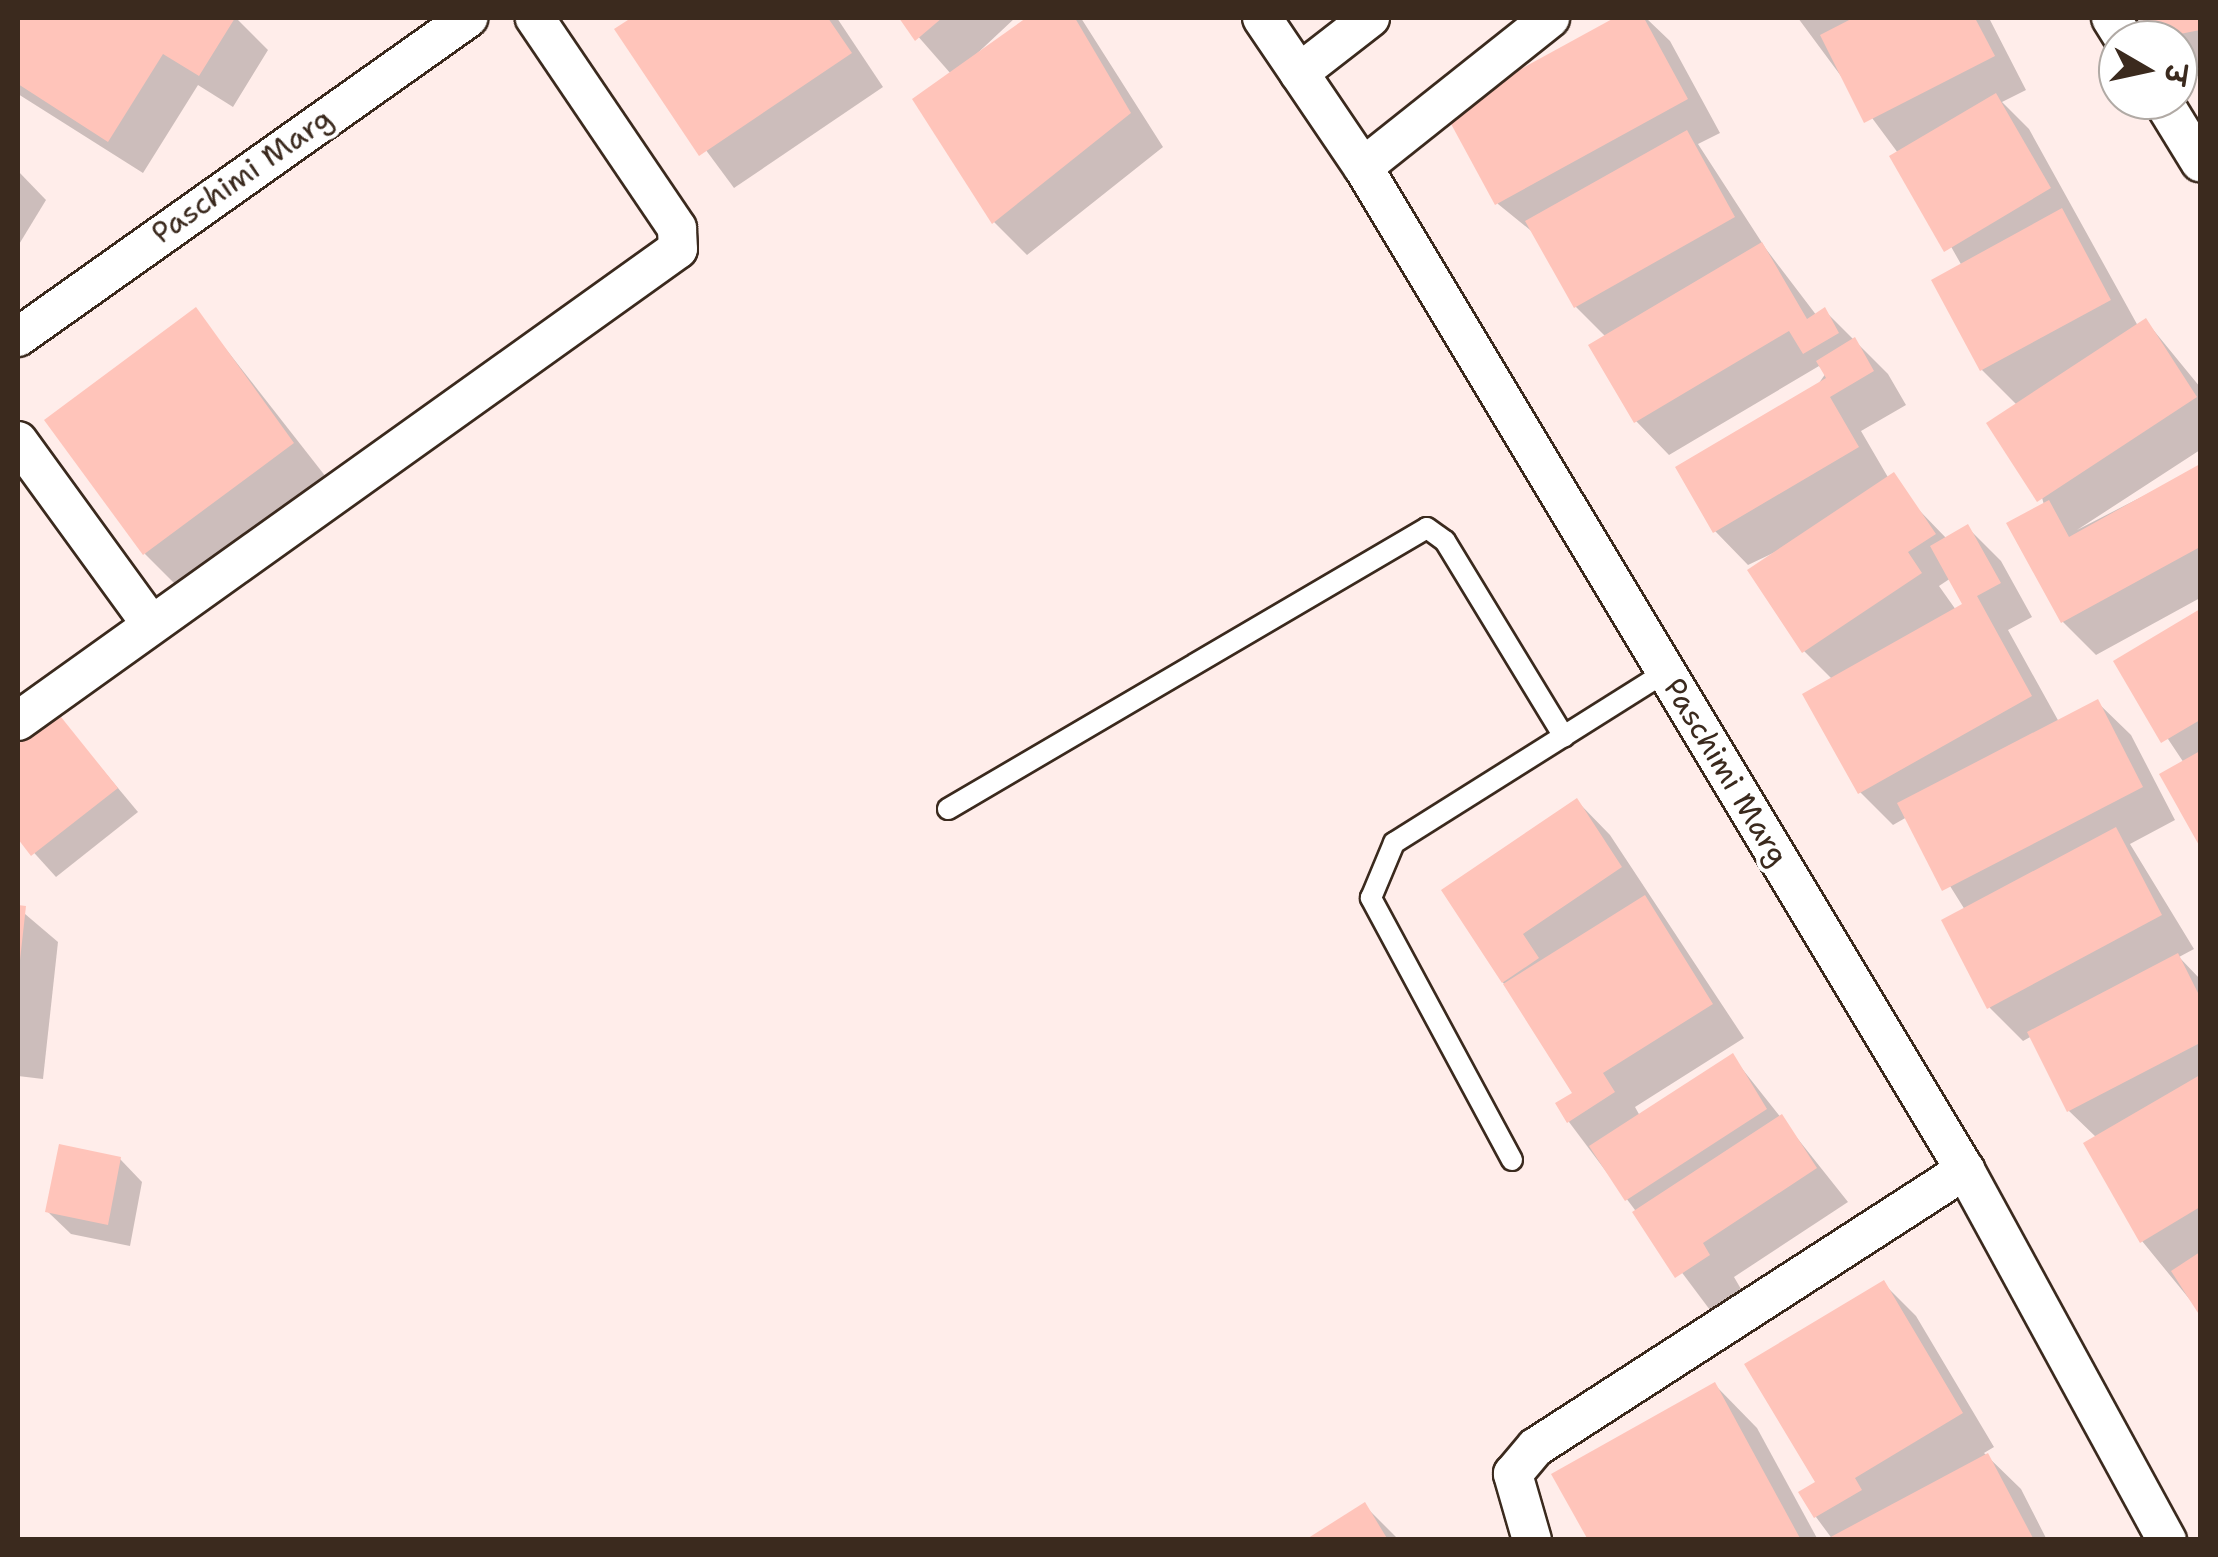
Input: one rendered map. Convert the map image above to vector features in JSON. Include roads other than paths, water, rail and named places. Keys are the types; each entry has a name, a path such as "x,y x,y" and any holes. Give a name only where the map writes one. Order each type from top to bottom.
{"street":[{"name":"Paschimi Marg","path":"18,337 468,18"},
{"path":"18,722 678,249 677,228 535,18"},
{"name":"Paschimi Marg","path":"1262,18 1363,167 1964,1170 2167,1540"},
{"path":"1299,73 1370,18"},
{"path":"1363,167 1550,18"},
{"path":"2183,120 2200,162"},
{"path":"18,441 151,624"},
{"path":"1532,1540 1512,1484 1536,1447 1964,1170"}],"lane":[{"path":"948,808 1427,528 1445,541 1564,737"},
{"path":"1512,1160 1370,898 1394,843 1666,672"}]}
